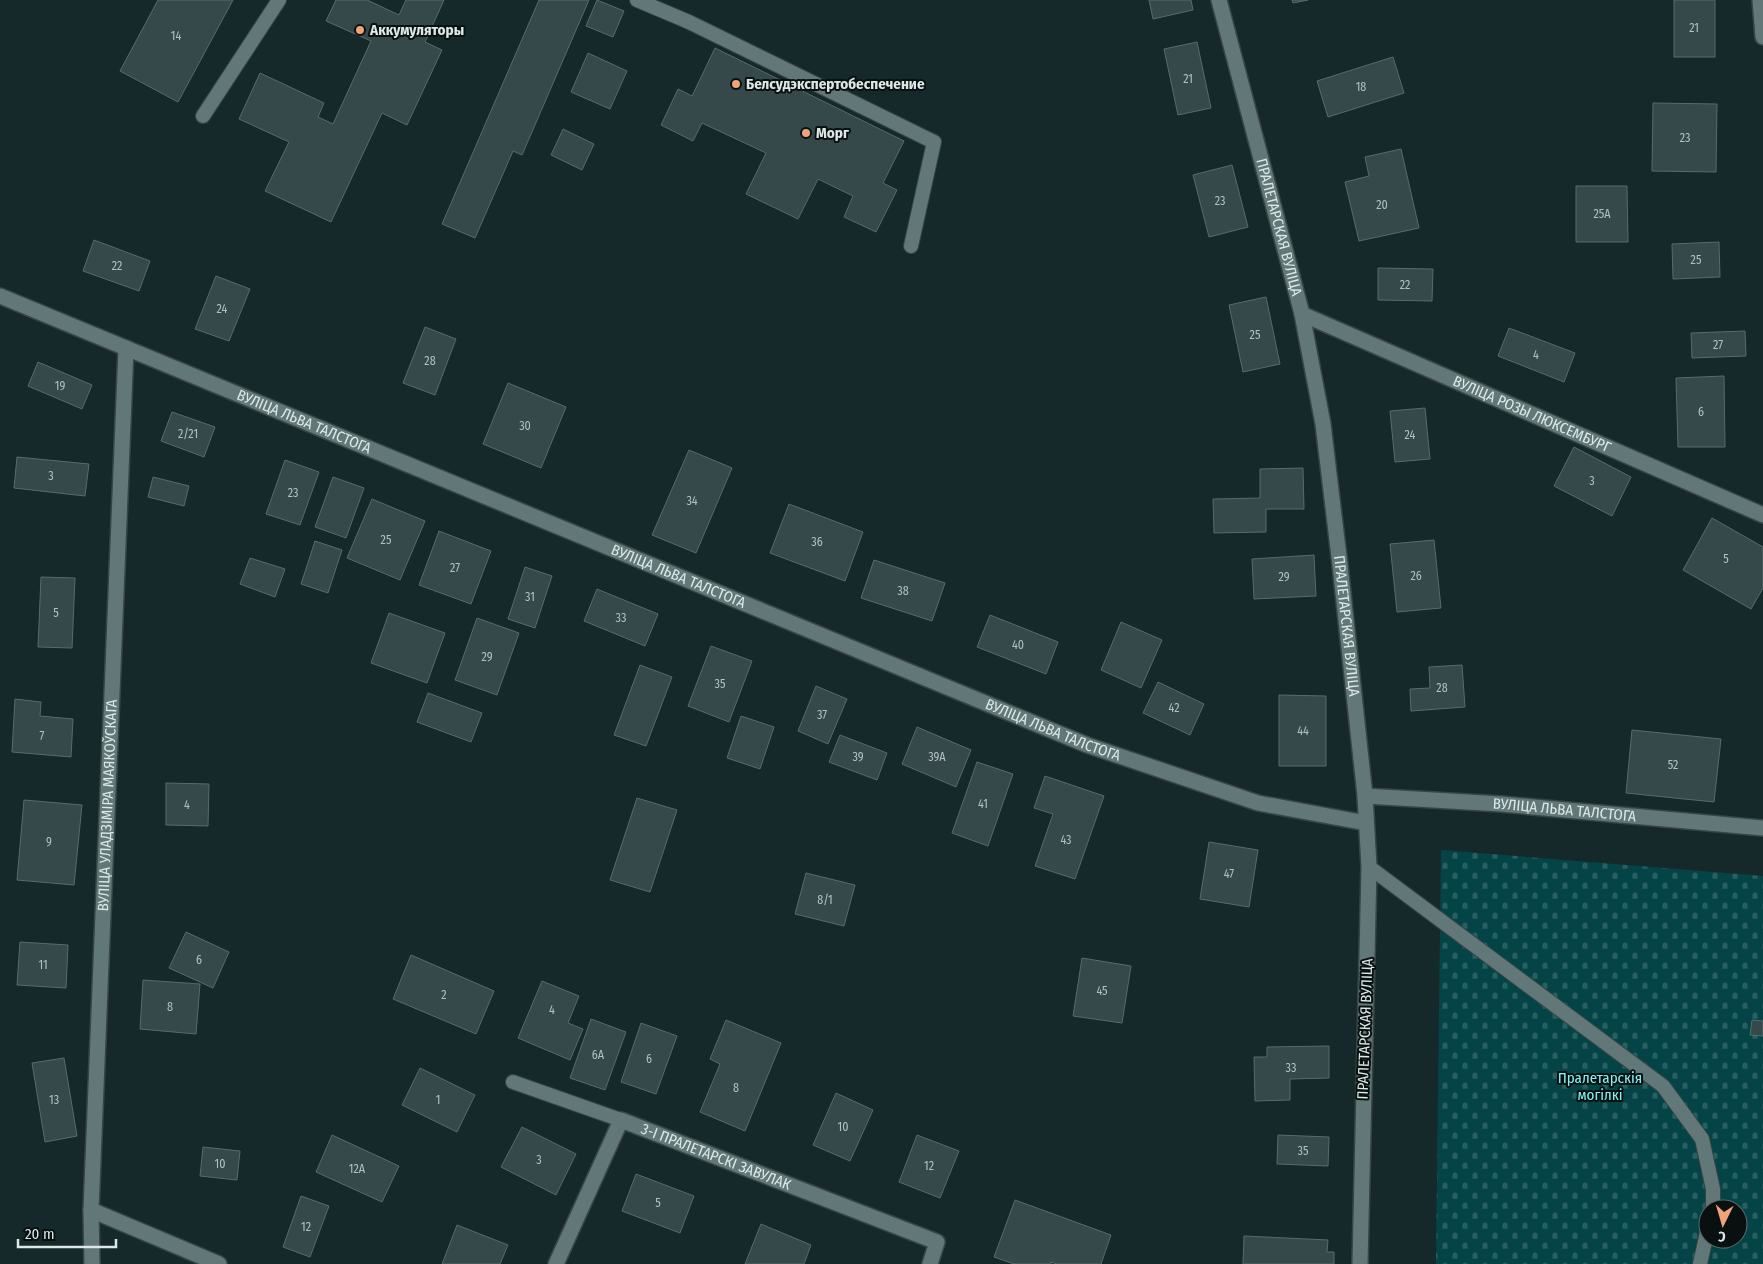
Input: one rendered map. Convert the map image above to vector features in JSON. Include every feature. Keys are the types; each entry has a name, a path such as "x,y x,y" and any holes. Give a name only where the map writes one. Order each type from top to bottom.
{"street":[{"name":"ПРАЛЕТАРСКАЯ ВУЛІЦА","path":"1219,0 1302,314 1324,433 1365,796 1369,867 1360,1264"},
{"path":"1760,0 1763,37"},
{"name":"ВУЛІЦА ЛЬВА ТАЛСТОГА","path":"0,296 1087,745 1258,803 1366,823"},
{"name":"ВУЛІЦА РОЗЫ ЛЮКСЕМБУРГ","path":"1302,314 1761,510"},
{"name":"ВУЛІЦА УЛАДЗІМІРА МАЯКОЎСКАГА","path":"92,1264 90,1210 126,348"},
{"name":"ВУЛІЦА ЛЬВА ТАЛСТОГА","path":"1365,796 1500,804 1763,828"},
{"name":"3-І ПРАЛЕТАРСКІ ЗАВУЛАК","path":"556,1264 621,1120 937,1242 930,1264"},
{"path":"90,1210 219,1264"}],"lane":[{"path":"203,116 279,0"},
{"path":"637,0 689,22 934,142 911,246"},
{"path":"1369,867 1663,1086 1702,1139 1713,1189 1713,1199"},
{"path":"513,1082 621,1120"},
{"path":"1700,1264 1703,1249"}],"green space":[{"name":"Пралетарскія могілкі","path":"1441,850 1763,876 1763,1264 1436,1264"}],"building":[{"path":"158,0 233,0 178,102 120,71"},
{"path":"336,0 367,0 399,15 406,0 444,0 425,42 442,50 407,125 382,113 331,222 265,191 289,142 239,119 260,73 324,103 318,117 333,124 371,41 326,21"},
{"path":"539,0 589,0 522,155 513,151 475,238 442,224"},
{"path":"597,0 624,11 613,37 586,26"},
{"path":"1149,0 1191,0 1193,10 1153,19"},
{"path":"1292,0 1308,0 1293,3"},
{"path":"1674,0 1715,0 1715,57 1674,57"},
{"path":"1197,42 1211,108 1178,115 1164,49"},
{"name":"Морг","path":"715,48 904,141 883,183 897,190 876,232 844,217 853,196 818,179 798,219 746,194 766,153 702,123 693,141 661,125 678,89 692,96"},
{"path":"588,53 627,71 610,109 571,92"},
{"path":"1393,57 1404,93 1328,117 1317,81"},
{"path":"1653,103 1717,104 1716,172 1652,171"},
{"path":"563,129 594,144 582,170 551,155"},
{"path":"1401,149 1419,228 1359,241 1345,182 1369,176 1365,157"},
{"path":"1232,165 1248,227 1209,237 1193,175"},
{"path":"1576,186 1627,186 1628,242 1576,242"},
{"path":"94,240 150,261 139,291 83,271"},
{"path":"1719,242 1720,277 1673,279 1672,244"},
{"path":"1378,268 1433,269 1432,301 1378,300"},
{"path":"216,276 250,289 229,341 195,329"},
{"path":"1266,297 1280,364 1243,372 1229,305"},
{"path":"425,327 456,339 435,395 403,383"},
{"path":"1509,328 1575,353 1564,382 1498,356"},
{"path":"1745,331 1746,356 1692,358 1691,333"},
{"path":"38,362 92,385 82,409 28,386"},
{"path":"1724,376 1725,447 1678,447 1676,378"},
{"path":"508,383 566,407 541,468 483,444"},
{"path":"1425,408 1430,459 1395,462 1390,411"},
{"path":"172,412 215,427 204,457 161,441"},
{"path":"1574,447 1631,477 1612,516 1554,486"},
{"path":"689,450 732,468 696,553 652,535"},
{"path":"17,457 89,464 85,496 14,488"},
{"path":"285,460 319,472 300,525 266,514"},
{"path":"1303,468 1304,509 1266,509 1266,532 1214,533 1213,499 1260,498 1260,469"},
{"path":"153,477 189,486 184,506 148,497"},
{"path":"333,477 364,488 346,538 315,527"},
{"path":"372,499 425,521 400,580 347,558"},
{"path":"789,504 863,532 845,581 770,553"},
{"path":"1712,518 1763,547 1763,588 1751,609 1683,570"},
{"path":"439,531 491,551 471,604 419,585"},
{"path":"1434,540 1441,608 1397,612 1390,544"},
{"path":"315,541 342,550 328,593 301,584"},
{"path":"1314,555 1316,596 1254,599 1252,559"},
{"path":"250,558 285,569 275,597 240,584"},
{"path":"874,560 945,583 932,621 861,598"},
{"path":"525,567 552,576 535,628 508,619"},
{"path":"41,577 75,578 72,648 38,647"},
{"path":"597,589 658,614 645,646 584,621"},
{"path":"389,613 445,633 427,683 371,663"},
{"path":"990,615 1058,642 1046,674 977,647"},
{"path":"477,618 519,633 497,695 455,680"},
{"path":"1121,622 1162,640 1141,688 1101,670"},
{"path":"711,646 752,661 729,722 688,706"},
{"path":"640,665 672,677 646,746 614,735"},
{"path":"1462,665 1465,707 1411,711 1410,689 1430,688 1429,667"},
{"path":"1158,682 1204,704 1190,735 1143,713"},
{"path":"816,686 847,699 828,744 798,731"},
{"path":"428,693 482,713 471,742 417,722"},
{"path":"1279,695 1326,696 1326,766 1279,766"},
{"path":"15,699 41,702 40,716 73,719 71,757 12,752"},
{"path":"741,716 774,727 760,769 727,758"},
{"path":"917,727 971,750 956,787 902,764"},
{"path":"1632,730 1721,739 1714,802 1626,793"},
{"path":"840,735 887,753 877,780 829,762"},
{"path":"977,762 1013,774 988,846 952,833"},
{"path":"1045,776 1104,796 1075,879 1035,866 1053,814 1034,808"},
{"path":"166,783 209,784 208,826 166,825"},
{"path":"637,798 677,810 650,892 610,880"},
{"path":"24,800 82,805 74,885 17,880"},
{"path":"1209,842 1258,850 1249,907 1200,899"},
{"path":"806,873 855,885 844,926 795,914"},
{"path":"186,932 229,952 213,988 169,968"},
{"path":"20,942 68,945 66,988 17,985"},
{"path":"411,955 494,991 476,1034 393,999"},
{"path":"1082,958 1131,966 1122,1023 1073,1016"},
{"path":"143,980 200,984 196,1034 140,1029"},
{"path":"542,981 579,996 568,1023 583,1029 570,1060 518,1038"},
{"path":"591,1019 626,1032 605,1090 570,1078"},
{"path":"726,1020 781,1043 745,1131 700,1112 720,1064 710,1059"},
{"path":"1752,1020 1763,1021 1763,1036 1750,1035"},
{"path":"641,1023 677,1036 656,1094 621,1082"},
{"path":"1329,1046 1329,1078 1290,1079 1290,1100 1255,1101 1254,1057 1267,1057 1267,1047"},
{"path":"64,1058 77,1136 45,1142 32,1063"},
{"path":"420,1068 475,1095 457,1132 402,1105"},
{"path":"836,1093 873,1110 850,1161 813,1145"},
{"path":"522,1127 576,1154 556,1195 501,1167"},
{"path":"332,1135 399,1166 382,1202 316,1172"},
{"path":"917,1135 959,1151 940,1198 899,1182"},
{"path":"1278,1135 1329,1137 1328,1166 1277,1164"},
{"path":"203,1147 240,1151 237,1180 200,1176"},
{"path":"636,1174 694,1196 680,1233 622,1211"},
{"path":"301,1196 329,1206 310,1257 283,1247"},
{"path":"1015,1200 1111,1235 1101,1264 1057,1264 1051,1262 1051,1264 1014,1264 994,1257"},
{"path":"761,1224 811,1245 804,1264 745,1264"},
{"path":"457,1225 508,1245 500,1264 442,1264"},
{"path":"1244,1236 1328,1240 1327,1252 1334,1252 1334,1264 1243,1264"}],"place":[{"name":"Аккумуляторы","path":"360,30"},
{"name":"Белсудэкспертобеспечение","path":"736,84"},
{"name":"Морг","path":"806,133"}]}
